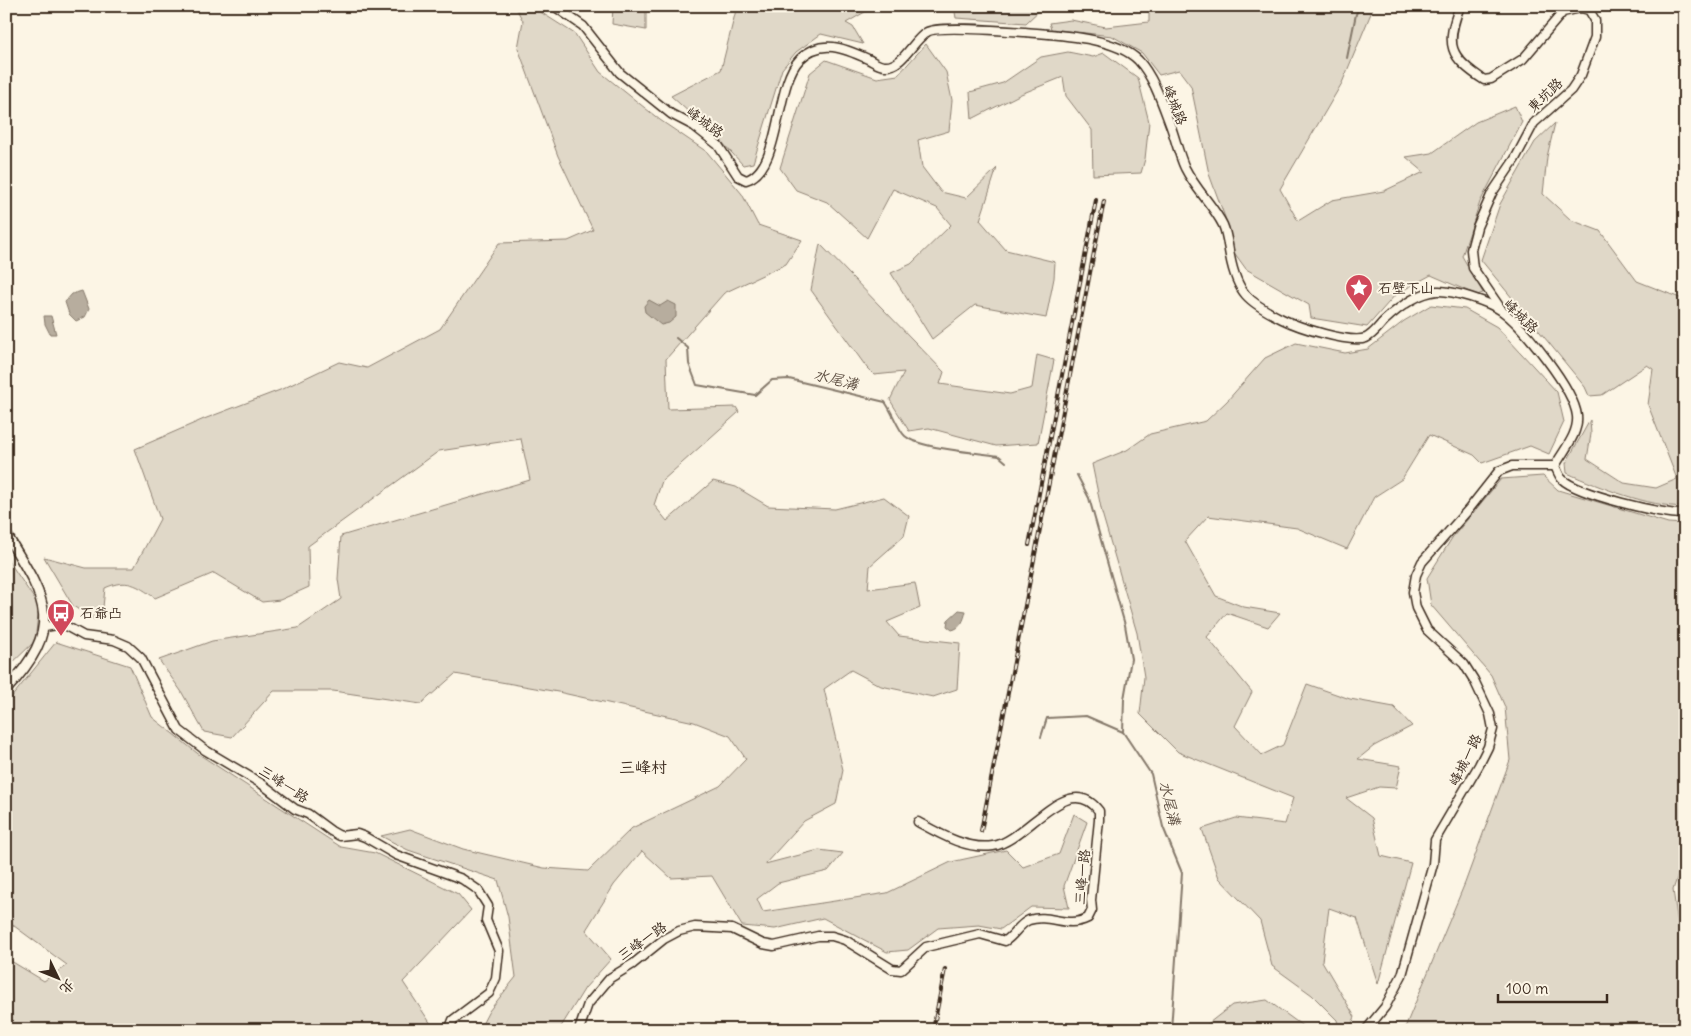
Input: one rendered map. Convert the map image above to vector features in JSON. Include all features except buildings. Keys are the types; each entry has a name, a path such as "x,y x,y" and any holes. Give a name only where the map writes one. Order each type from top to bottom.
{"street":[{"name":"峰城路","path":"554,6 583,26 620,73 670,114 694,126 718,145 738,176 746,180 760,173 766,162 785,92 797,62 820,46 841,48 888,67 897,64 918,39 933,29 1026,32 1102,42 1121,48 1138,60 1149,75 1184,165 1196,189 1224,226 1237,285 1247,297 1261,308 1287,322 1353,340 1364,339 1374,333 1383,322 1419,296 1439,290 1488,302 1504,312 1554,370 1573,399 1578,419 1574,434 1555,466"},
{"name":"東坑路","path":"1460,6 1450,42 1464,65 1484,80 1491,79 1523,59 1563,12 1581,8 1590,10 1595,20 1594,37 1581,75 1571,90 1534,123 1515,159 1492,193 1477,227 1472,250 1473,268 1504,312"},
{"name":"峰城一路","path":"1366,1030 1385,1008 1402,975 1433,864 1435,840 1479,765 1488,747 1493,729 1490,714 1464,664 1427,630 1416,608 1413,592 1416,575 1422,562 1469,509 1499,471 1512,466 1555,466"},
{"path":"1555,466 1562,479 1592,494 1662,513 1685,514"},
{"path":"6,534 34,582 42,604 45,627 42,640 28,664 6,690"},
{"name":"三峰一路","path":"45,627 62,624 84,636 114,640 128,646 141,658 179,730 206,750 262,784 294,809 308,814 340,836 357,834 365,837 396,855 462,879 478,890 488,906 486,920 499,951 496,978 489,993 452,1020 449,1030"},
{"name":"三峰一路","path":"580,1030 588,1004 610,978 634,964 664,939 679,931 695,927 732,928 763,944 774,946 818,936 832,936 845,940 892,969 901,970 926,947 980,934 1005,941 1012,937 1027,921 1037,918 1070,924 1088,918 1092,910 1091,900 1099,820 1099,811 1088,800 1076,797 1067,799 1045,812 1018,836 993,846 982,846 951,839 918,822"}],"shaded area":[{"path":"515,6 531,6 575,34 600,72 660,120 707,152 742,194 758,225 802,240 786,264 724,293 666,359 668,409 736,407 739,412 662,481 654,505 667,521 713,481 736,487 768,506 835,509 884,497 909,516 904,536 870,566 868,589 915,583 920,608 887,622 899,636 960,643 957,689 933,697 881,686 851,670 824,689 843,770 836,804 804,821 765,864 819,850 843,853 828,871 778,883 757,899 763,912 887,893 951,862 1006,850 1023,867 1059,854 1074,814 1087,822 1064,886 1069,908 1031,907 1001,929 979,925 938,928 908,950 887,952 823,918 775,929 742,926 712,876 671,878 642,851 614,885 586,930 611,959 585,988 559,1030 479,1030 489,1011 516,977 508,917 498,880 408,850 381,836 410,829 463,849 544,868 588,871 632,828 720,786 746,759 730,736 694,722 558,692 455,674 421,704 333,691 274,691 232,737 204,732 181,691 159,660 212,641 298,628 341,599 338,579 341,536 530,480 521,439 439,451 308,546 309,587 280,600 262,602 214,573 155,598 132,584 126,583 105,588 103,607 95,620 73,606 44,557 86,568 134,568 160,519 135,449 204,419 280,390 339,362 367,368 440,329 499,243 568,241 593,230 558,156 518,48 523,21"},
{"path":"613,6 646,6 646,30 612,24"},
{"path":"737,6 875,6 846,23 853,27 863,44 821,34 796,52 782,69 753,163 743,165 720,140 671,96 721,70"},
{"path":"954,6 1044,6 1026,23 956,18"},
{"path":"1149,6 1374,6 1342,83 1280,189 1298,221 1332,200 1384,191 1424,172 1406,157 1432,153 1476,122 1515,106 1522,122 1480,202 1462,256 1483,293 1477,295 1431,275 1396,294 1367,327 1311,318 1309,305 1246,269 1233,251 1226,220 1209,174 1191,86 1179,70 1159,75 1142,53 1112,36 1051,29 1049,23 1071,20 1106,27 1149,22"},
{"path":"926,44 946,72 952,100 949,131 918,140 922,167 941,192 966,198 997,168 980,220 1006,250 1055,262 1054,278 1046,318 975,305 932,339 891,273 911,264 951,225 937,208 893,189 867,238 827,202 796,190 780,168 810,73 826,60 877,78 898,75"},
{"path":"1068,52 1093,57 1104,53 1138,78 1149,122 1145,159 1141,173 1093,175 1092,130 1066,96 1063,77 1021,94 972,119 970,92 1003,83 1041,57"},
{"path":"1555,123 1547,157 1543,194 1571,220 1600,231 1637,281 1685,300 1685,507 1640,500 1567,473 1566,463 1590,420 1591,434 1587,459 1624,483 1656,488 1677,479 1648,405 1653,369 1647,365 1602,395 1589,396 1585,387 1481,260 1500,204 1535,142"},
{"path":"820,244 944,372 940,384 1010,394 1032,388 1037,355 1054,360 1038,443 996,446 929,428 909,431 890,400 904,372 874,375 811,290"},
{"path":"82,291 89,309 85,317 76,321 69,314 65,302 72,294"},
{"path":"649,300 660,306 668,301 676,305 676,317 669,323 661,325 645,312 644,306"},
{"path":"1431,305 1465,309 1497,327 1557,392 1564,422 1549,454 1530,446 1482,463 1474,455 1429,435 1402,479 1374,497 1347,549 1297,528 1208,516 1185,541 1216,596 1244,607 1280,613 1268,627 1227,613 1207,637 1252,692 1235,726 1262,755 1283,745 1307,684 1350,699 1394,707 1412,726 1374,746 1358,759 1401,766 1396,788 1379,787 1346,798 1372,818 1381,856 1411,863 1378,984 1357,918 1329,908 1322,961 1355,1017 1349,1030 1339,1030 1337,1020 1312,995 1272,966 1260,921 1219,878 1202,829 1236,818 1285,824 1293,798 1178,752 1140,714 1144,677 1137,633 1102,513 1092,464 1127,450 1150,434 1206,421 1227,401 1265,358 1296,343 1345,353 1368,349 1404,321"},
{"path":"44,316 51,316 56,334 50,334 45,324"},
{"path":"1543,476 1558,490 1668,523 1685,524 1685,854 1673,890 1682,951 1685,952 1685,1030 1626,1030 1622,1028 1619,1030 1404,1030 1465,883 1510,760 1505,707 1491,675 1431,605 1427,578 1452,538 1501,479"},
{"path":"6,557 39,606 35,641 6,669"},
{"path":"959,610 966,611 962,623 952,630 947,626 948,620"},
{"path":"56,642 130,666 152,717 197,753 341,847 375,853 458,894 471,910 403,982 435,1030 6,1030 6,958 44,981 67,965 6,920 6,704"},
{"path":"1267,1000 1308,1030 1200,1030 1232,1005"}],"waterway":[{"path":"1347,58 1356,14 1360,6"},
{"name":"水尾溝","path":"676,338 688,348 689,364 697,385 755,395 772,380 789,379 885,402 902,433 912,440 936,447 999,456 1006,462"},
{"name":"水尾溝","path":"1077,475 1089,498 1125,625 1131,659 1124,699 1123,732 1151,774 1163,827 1182,873 1171,1030"},
{"path":"1041,737 1047,718 1086,716 1123,732"}],"railway":[{"path":"1029,545 1096,200"},
{"path":"981,831 1104,201"},
{"path":"933,1030 945,969"}],"place":[{"name":"石壁下山","path":"1359,312"},
{"name":"石爺凸","path":"61,637"}],"district":[{"name":"三峰村","path":"643,767"}]}
